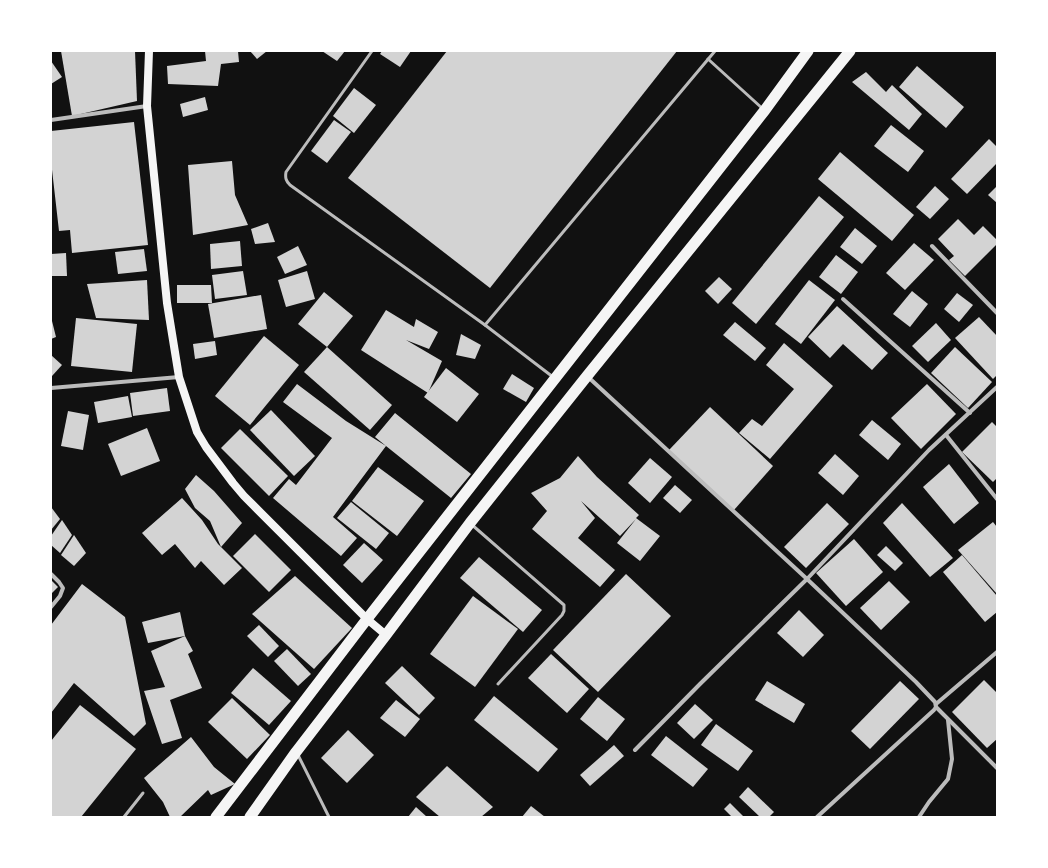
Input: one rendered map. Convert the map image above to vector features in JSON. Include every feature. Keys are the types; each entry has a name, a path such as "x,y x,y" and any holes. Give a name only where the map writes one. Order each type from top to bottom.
{"highway":[{"path":"216,817 554,378 765,110 808,51"},
{"path":"250,817 296,752 470,523 850,51"}],"main road":[{"path":"149,51 147,106 165,289 179,377 197,432 206,447 233,483 259,511 367,619 386,635"}],"street":[{"path":"51,120 147,106"},
{"path":"932,246 997,313"},
{"path":"842,299 970,413"},
{"path":"587,376 916,682 935,702 936,706 948,720 997,768"},
{"path":"51,388 179,377"},
{"path":"635,750 807,579 929,450 997,387"},
{"path":"946,435 997,499"},
{"path":"51,574 63,588 60,596 51,608"},
{"path":"817,817 934,710 936,706 997,652"},
{"path":"920,817 929,802 948,779 952,758 948,720"}],"lane":[{"path":"372,51 286,172 285,176 287,182 485,325 554,378"},
{"path":"485,325 715,51"},
{"path":"708,59 765,110"},
{"path":"470,523 564,605 562,615 498,684"},
{"path":"296,752 329,817"},
{"path":"124,817 143,793"}],"building":[{"path":"61,51 135,51 137,101 72,116"},
{"path":"205,51 238,51 239,62 221,64 218,86 168,84 167,66 206,61"},
{"path":"250,51 267,51 257,59"},
{"path":"322,51 345,51 337,61"},
{"path":"382,51 411,51 400,67 380,54"},
{"path":"447,51 677,51 490,288 348,178"},
{"path":"51,61 62,77 51,84"},
{"path":"917,66 964,107 946,128 899,87"},
{"path":"866,72 886,92 892,85 922,114 909,130 852,82"},
{"path":"354,88 376,105 354,133 333,116"},
{"path":"205,97 208,110 183,117 180,104"},
{"path":"334,120 351,132 327,163 311,151"},
{"path":"134,122 148,245 72,253 70,230 59,231 51,161 51,131"},
{"path":"891,125 924,151 908,172 874,146"},
{"path":"989,139 997,147 997,163 967,194 951,179"},
{"path":"840,152 914,215 892,241 818,179"},
{"path":"232,161 235,195 248,225 193,235 188,165"},
{"path":"935,186 949,199 930,219 916,207"},
{"path":"997,186 997,203 988,195"},
{"path":"819,196 844,217 756,324 732,303"},
{"path":"958,219 974,235 983,226 997,240 997,244 965,276 949,260 954,256 938,239"},
{"path":"268,223 275,242 255,244 251,229"},
{"path":"855,228 877,246 862,264 840,247"},
{"path":"240,241 242,266 211,269 210,244"},
{"path":"914,243 934,260 905,290 886,273"},
{"path":"298,246 307,265 285,274 277,257"},
{"path":"144,249 147,271 118,274 115,252"},
{"path":"66,253 67,276 51,276 51,254"},
{"path":"836,255 858,272 841,294 819,277"},
{"path":"243,271 247,295 215,299 212,275"},
{"path":"307,271 315,299 286,307 278,280"},
{"path":"719,277 732,289 718,304 705,291"},
{"path":"147,280 149,320 96,318 87,284"},
{"path":"809,280 835,300 801,344 775,324"},
{"path":"177,285 211,285 212,303 177,303"},
{"path":"912,291 928,304 910,327 893,314"},
{"path":"324,292 353,316 327,347 298,324"},
{"path":"957,293 973,305 959,322 944,309"},
{"path":"261,295 267,329 214,338 208,304"},
{"path":"837,306 888,353 872,370 843,344 830,358 808,337"},
{"path":"386,310 414,327 416,319 438,332 429,349 406,340 442,361 428,393 361,350"},
{"path":"51,317 56,337 51,339"},
{"path":"979,317 997,336 997,375 993,379 955,338"},
{"path":"76,318 137,324 132,372 71,366"},
{"path":"735,322 766,348 755,361 723,335"},
{"path":"936,323 951,340 928,362 912,346"},
{"path":"461,334 481,345 475,359 456,355"},
{"path":"264,336 299,365 250,425 215,396"},
{"path":"215,341 217,355 195,359 193,344"},
{"path":"784,343 833,386 770,459 739,433 752,419 762,426 794,389 766,365"},
{"path":"327,347 392,405 370,430 304,372"},
{"path":"955,347 992,382 968,408 931,373"},
{"path":"51,355 62,365 52,376 51,375"},
{"path":"446,368 479,394 457,422 424,397"},
{"path":"512,374 534,388 526,402 503,389"},
{"path":"297,384 346,421 386,446 333,517 357,538 341,556 273,498 289,479 296,485 332,438 283,402"},
{"path":"927,384 956,414 921,449 891,418"},
{"path":"167,388 170,411 133,416 130,393"},
{"path":"128,396 132,417 98,423 94,402"},
{"path":"710,407 773,466 734,510 669,450"},
{"path":"271,410 315,456 294,476 250,430"},
{"path":"68,411 89,415 83,450 61,446"},
{"path":"395,413 471,474 451,498 375,437"},
{"path":"872,420 901,444 888,460 859,435"},
{"path":"992,422 997,427 997,478 993,482 962,452"},
{"path":"147,428 160,461 121,476 108,444"},
{"path":"240,429 288,476 269,496 221,448"},
{"path":"835,454 859,476 843,495 818,473"},
{"path":"578,456 597,477 639,515 636,518 660,536 640,561 617,543 636,519 620,536 581,501 595,518 578,538 615,570 600,587 532,529 547,511 531,493 560,478"},
{"path":"650,458 672,477 650,503 628,483"},
{"path":"949,464 979,503 954,524 923,487"},
{"path":"378,467 424,501 397,536 352,501"},
{"path":"196,475 214,491 242,523 221,547 210,521 195,508 185,489"},
{"path":"675,485 692,500 680,513 663,498"},
{"path":"182,498 202,520 218,544 242,568 224,585 201,561 195,568 175,544 162,555 142,533"},
{"path":"351,502 389,533 376,549 337,518"},
{"path":"827,503 849,524 806,568 784,547"},
{"path":"902,503 953,558 930,577 883,523"},
{"path":"51,507 60,519 51,530"},
{"path":"62,520 72,535 60,553 51,545 51,536"},
{"path":"993,522 997,527 997,594 958,550"},
{"path":"255,534 291,570 269,592 233,556"},
{"path":"74,535 86,553 74,566 61,555"},
{"path":"854,539 883,572 846,606 816,573"},
{"path":"364,543 383,560 362,583 343,565"},
{"path":"886,546 903,563 895,571 877,555"},
{"path":"962,555 997,596 997,612 985,622 943,572"},
{"path":"479,557 542,610 523,632 460,578"},
{"path":"626,574 671,616 598,692 553,650"},
{"path":"295,576 352,628 314,669 252,614"},
{"path":"51,580 58,587 51,594"},
{"path":"889,581 910,602 881,630 860,608"},
{"path":"82,584 125,617 146,724 134,736 74,683 51,713 51,625"},
{"path":"473,596 518,629 475,687 430,654"},
{"path":"799,610 824,635 803,657 777,633"},
{"path":"180,612 185,636 148,643 142,622"},
{"path":"259,625 279,646 268,657 247,636"},
{"path":"185,636 193,651 188,654 202,688 170,700 182,738 162,744 144,691 165,687 151,651"},
{"path":"287,649 311,674 298,686 274,661"},
{"path":"551,654 589,689 567,713 528,678"},
{"path":"402,666 435,698 419,715 385,683"},
{"path":"253,668 291,701 269,725 231,693"},
{"path":"984,680 997,693 997,739 987,748 952,712"},
{"path":"767,681 805,704 794,723 755,700"},
{"path":"900,681 919,699 870,749 851,731"},
{"path":"494,696 558,749 538,772 474,720"},
{"path":"598,697 625,719 607,741 580,719"},
{"path":"232,698 270,735 247,759 208,722"},
{"path":"396,700 420,719 405,737 380,718"},
{"path":"695,704 713,720 694,739 677,723"},
{"path":"80,705 136,749 81,817 51,817 51,741"},
{"path":"716,724 753,751 738,771 701,745"},
{"path":"348,730 374,755 347,783 321,758"},
{"path":"666,736 708,769 693,787 651,755"},
{"path":"191,737 214,767 235,784 211,795 208,790 180,817 170,817 163,802 144,778"},
{"path":"614,745 624,756 590,786 580,775"},
{"path":"447,766 493,807 481,817 440,817 416,797"},
{"path":"748,787 774,812 769,817 760,817 739,797"},
{"path":"730,803 744,817 732,817 724,809"},
{"path":"531,806 545,817 522,817"},
{"path":"416,807 427,817 408,817"}]}
